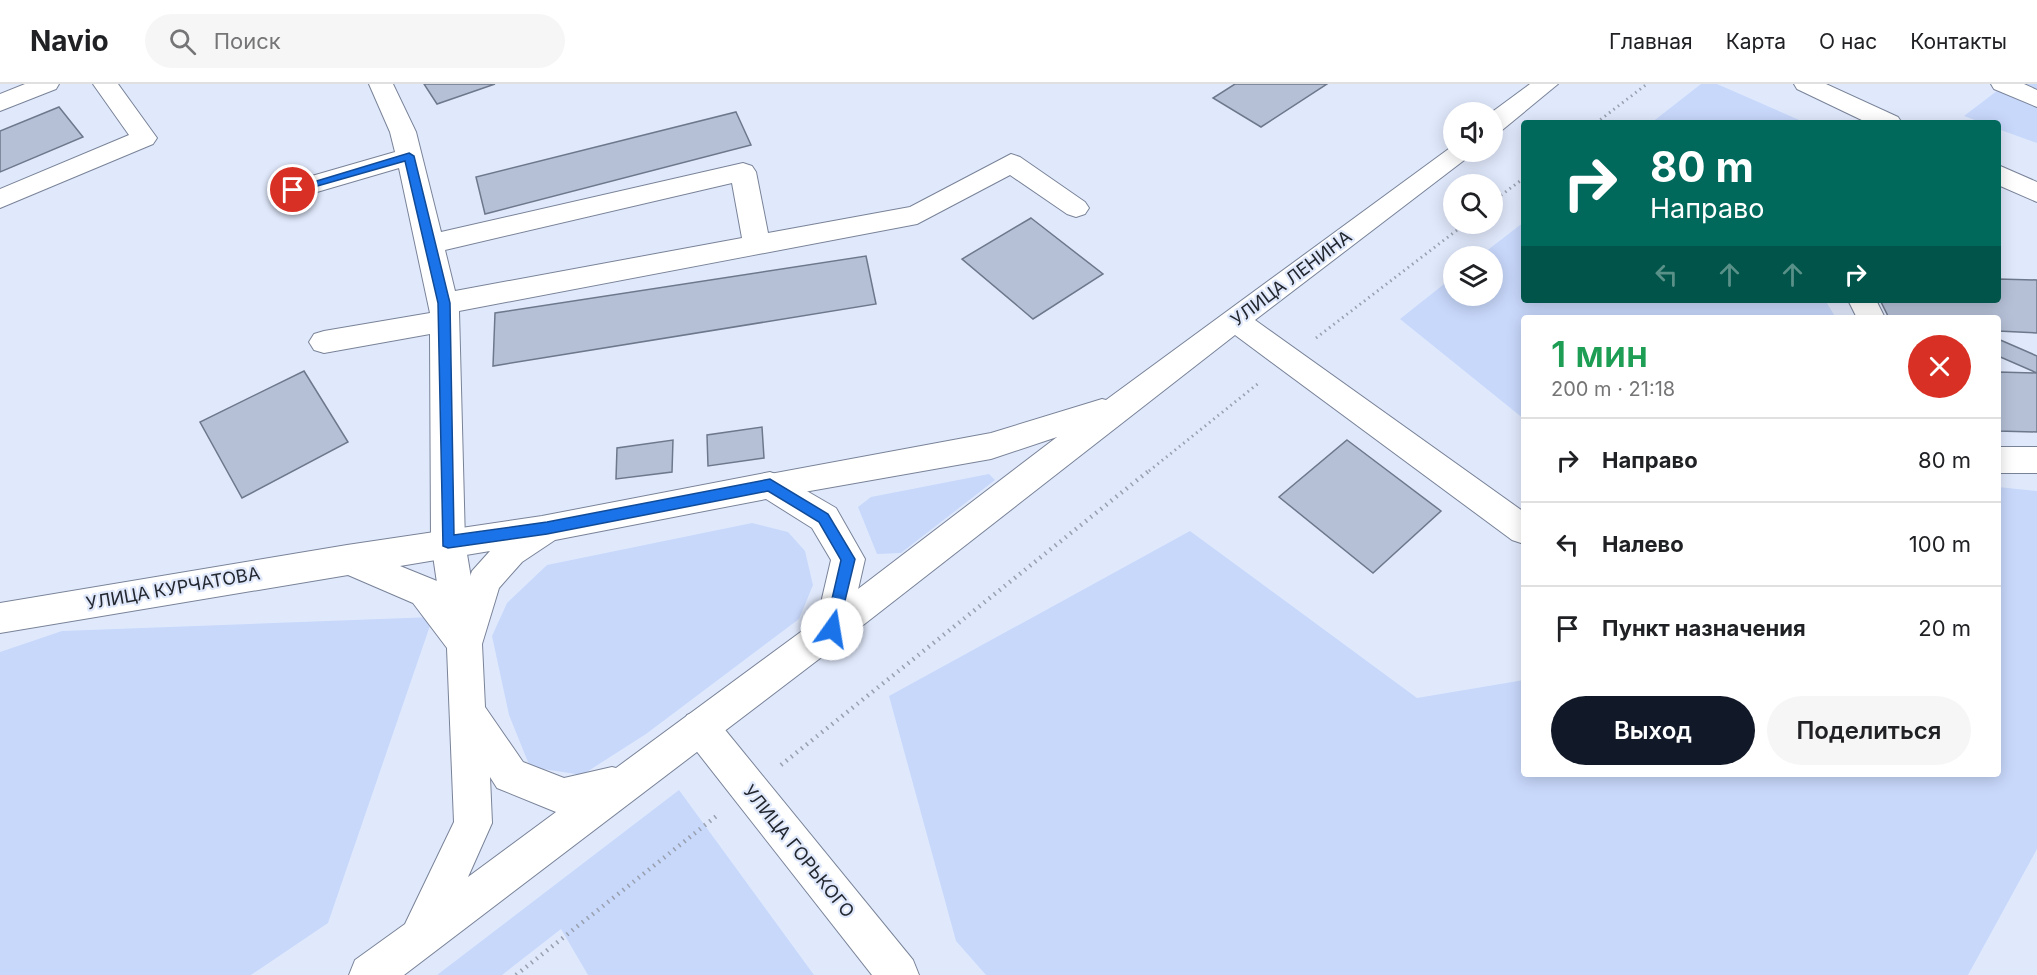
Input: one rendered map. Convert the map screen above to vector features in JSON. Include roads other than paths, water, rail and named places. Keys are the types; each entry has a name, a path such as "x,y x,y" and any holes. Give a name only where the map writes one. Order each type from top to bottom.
{"main road":[{"path":"0,103 47,84"},
{"path":"0,200 144,138 105,84"},
{"path":"370,975 419,939 473,823 464,644 448,542 444,312 403,132 381,84"},
{"path":"1503,117 1546,84"},
{"path":"1806,84 1883,120"},
{"path":"2003,84 2037,99"},
{"path":"293,190 409,156"},
{"path":"324,342 444,312 757,245 917,215 1011,162 1076,208"},
{"name":"УЛИЦА ЛЕНИНА","path":"419,939 832,629 1123,404 1445,162"},
{"path":"430,244 743,172 757,245"},
{"path":"2001,175 2037,193"},
{"path":"1235,320 1521,528"},
{"name":"УЛИЦА КУРЧАТОВА","path":"0,618 448,542 547,528 770,485 992,446 1123,404"},
{"path":"2001,460 2037,460"},
{"path":"770,485 824,518 848,559 832,629"},
{"path":"464,644 484,582 510,552 547,528"},
{"path":"347,559 425,592 464,644"},
{"path":"468,712 510,775 564,797 627,782"},
{"name":"УЛИЦА ГОРЬКОГО","path":"700,727 898,975"}]}
